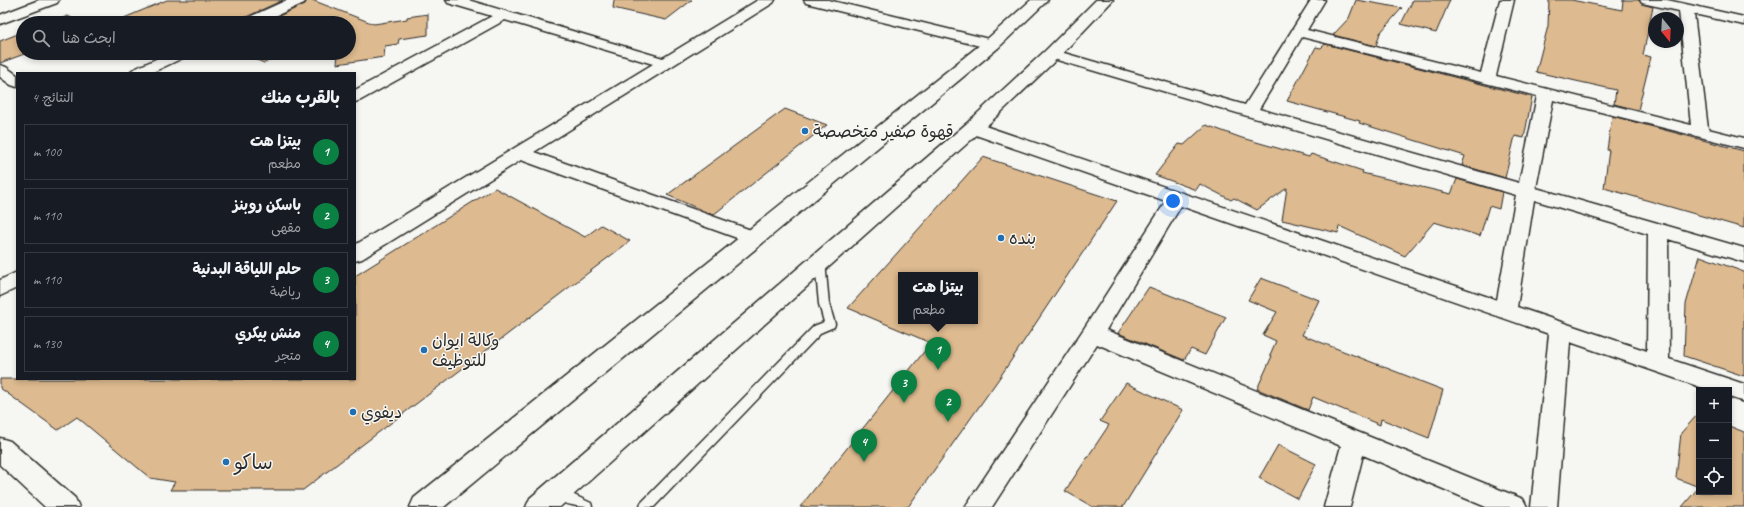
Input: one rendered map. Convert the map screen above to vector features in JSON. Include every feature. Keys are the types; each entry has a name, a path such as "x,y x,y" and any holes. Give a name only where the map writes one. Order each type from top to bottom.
{"main road":[{"path":"424,507 992,44 1040,0"},
{"path":"540,507 973,128 1052,54 1105,0"},
{"path":"0,449 65,507"}],"street":[{"path":"0,20 52,0"},
{"path":"264,16 299,0"},
{"path":"453,0 665,63"},
{"path":"356,253 768,0"},
{"path":"811,0 992,44"},
{"path":"1249,111 1318,0"},
{"path":"1487,79 1506,0"},
{"path":"1647,0 1744,20"},
{"path":"1686,8 1700,132"},
{"path":"356,96 504,15"},
{"path":"1298,32 1744,143"},
{"path":"1052,54 1744,254"},
{"path":"140,72 167,60"},
{"path":"0,70 16,81"},
{"path":"1506,311 1526,192 1546,93"},
{"path":"973,128 1744,393"},
{"path":"520,153 755,238"},
{"path":"978,507 1093,333 1177,198"},
{"path":"1658,230 1658,363"},
{"path":"0,288 16,280"},
{"path":"1544,507 1560,330"},
{"path":"1093,333 1514,507"},
{"path":"1337,507 1356,441"}],"lane":[{"path":"646,507 818,329 830,324 824,304 820,262"},
{"path":"557,492 586,507"}],"building":[{"path":"167,0 283,0 248,16 129,16"},
{"path":"307,0 312,0 353,16 279,16 305,4"},
{"path":"614,0 692,0 666,20 613,8"},
{"path":"1356,0 1402,8 1380,33 1376,46 1333,35 1349,18"},
{"path":"1413,0 1450,0 1436,33 1401,24"},
{"path":"1549,0 1571,0 1622,10 1623,0 1639,0 1642,4 1653,7 1652,12 1648,12 1648,31 1643,55 1651,57 1638,110 1614,104 1616,90 1536,72 1548,26"},
{"path":"428,14 428,35 399,39 398,44 385,46 384,57 337,64 337,60 356,60 356,17 374,24"},
{"path":"16,35 16,57 0,63 0,41"},
{"path":"1325,44 1532,97 1524,138 1515,136 1505,178 1462,165 1465,156 1359,123 1360,121 1287,101 1316,47 1321,48"},
{"path":"257,60 271,60 264,63"},
{"path":"785,109 827,125 713,215 667,195"},
{"path":"1612,116 1744,151 1744,228 1604,188 1609,150 1607,150"},
{"path":"1206,125 1242,138 1309,157 1311,154 1363,171 1362,173 1451,194 1457,179 1502,192 1499,209 1489,206 1480,236 1434,222 1405,256 1339,226 1338,233 1282,220 1287,188 1257,210 1234,198 1231,200 1200,184 1196,190 1155,175 1179,144 1184,145"},
{"name":"بنده","path":"983,157 1117,201 1000,377 908,507 800,507 931,343 848,308"},
{"path":"495,188 585,237 601,225 630,241 303,490 170,490 175,482 150,478 77,417 58,430 0,388 0,379 356,380 356,275"},
{"path":"1700,256 1744,272 1744,376 1684,356 1686,304"},
{"path":"1261,278 1319,300 1302,335 1443,390 1429,438 1381,419 1380,425 1313,397 1308,410 1257,389 1272,356 1270,355 1276,341 1263,335 1277,312 1248,300"},
{"path":"1149,287 1226,317 1205,355 1191,349 1184,360 1118,333"},
{"path":"1126,383 1183,410 1123,507 1093,507 1065,491 1109,425 1100,421"},
{"path":"1696,416 1696,486 1676,478 1681,433"},
{"path":"1732,427 1744,432 1744,507 1682,507 1696,491 1696,495 1732,495"},
{"path":"1278,445 1316,464 1298,499 1259,478"}],"place":[{"name":"قهوة صفير متخصصة","path":"805,131"},
{"name":"بنده","path":"1001,238"},
{"name":"وكالة ايوان للتوظيف","path":"424,350"},
{"name":"بيتزا هت","path":"938,370"},
{"name":"حلم اللياقة البدنية","path":"904,403"},
{"name":"ديفوي","path":"353,412"},
{"name":"باسكن روبنز","path":"948,422"},
{"name":"ساكو","path":"226,462"},
{"name":"منش بيكري","path":"864,462"}]}
